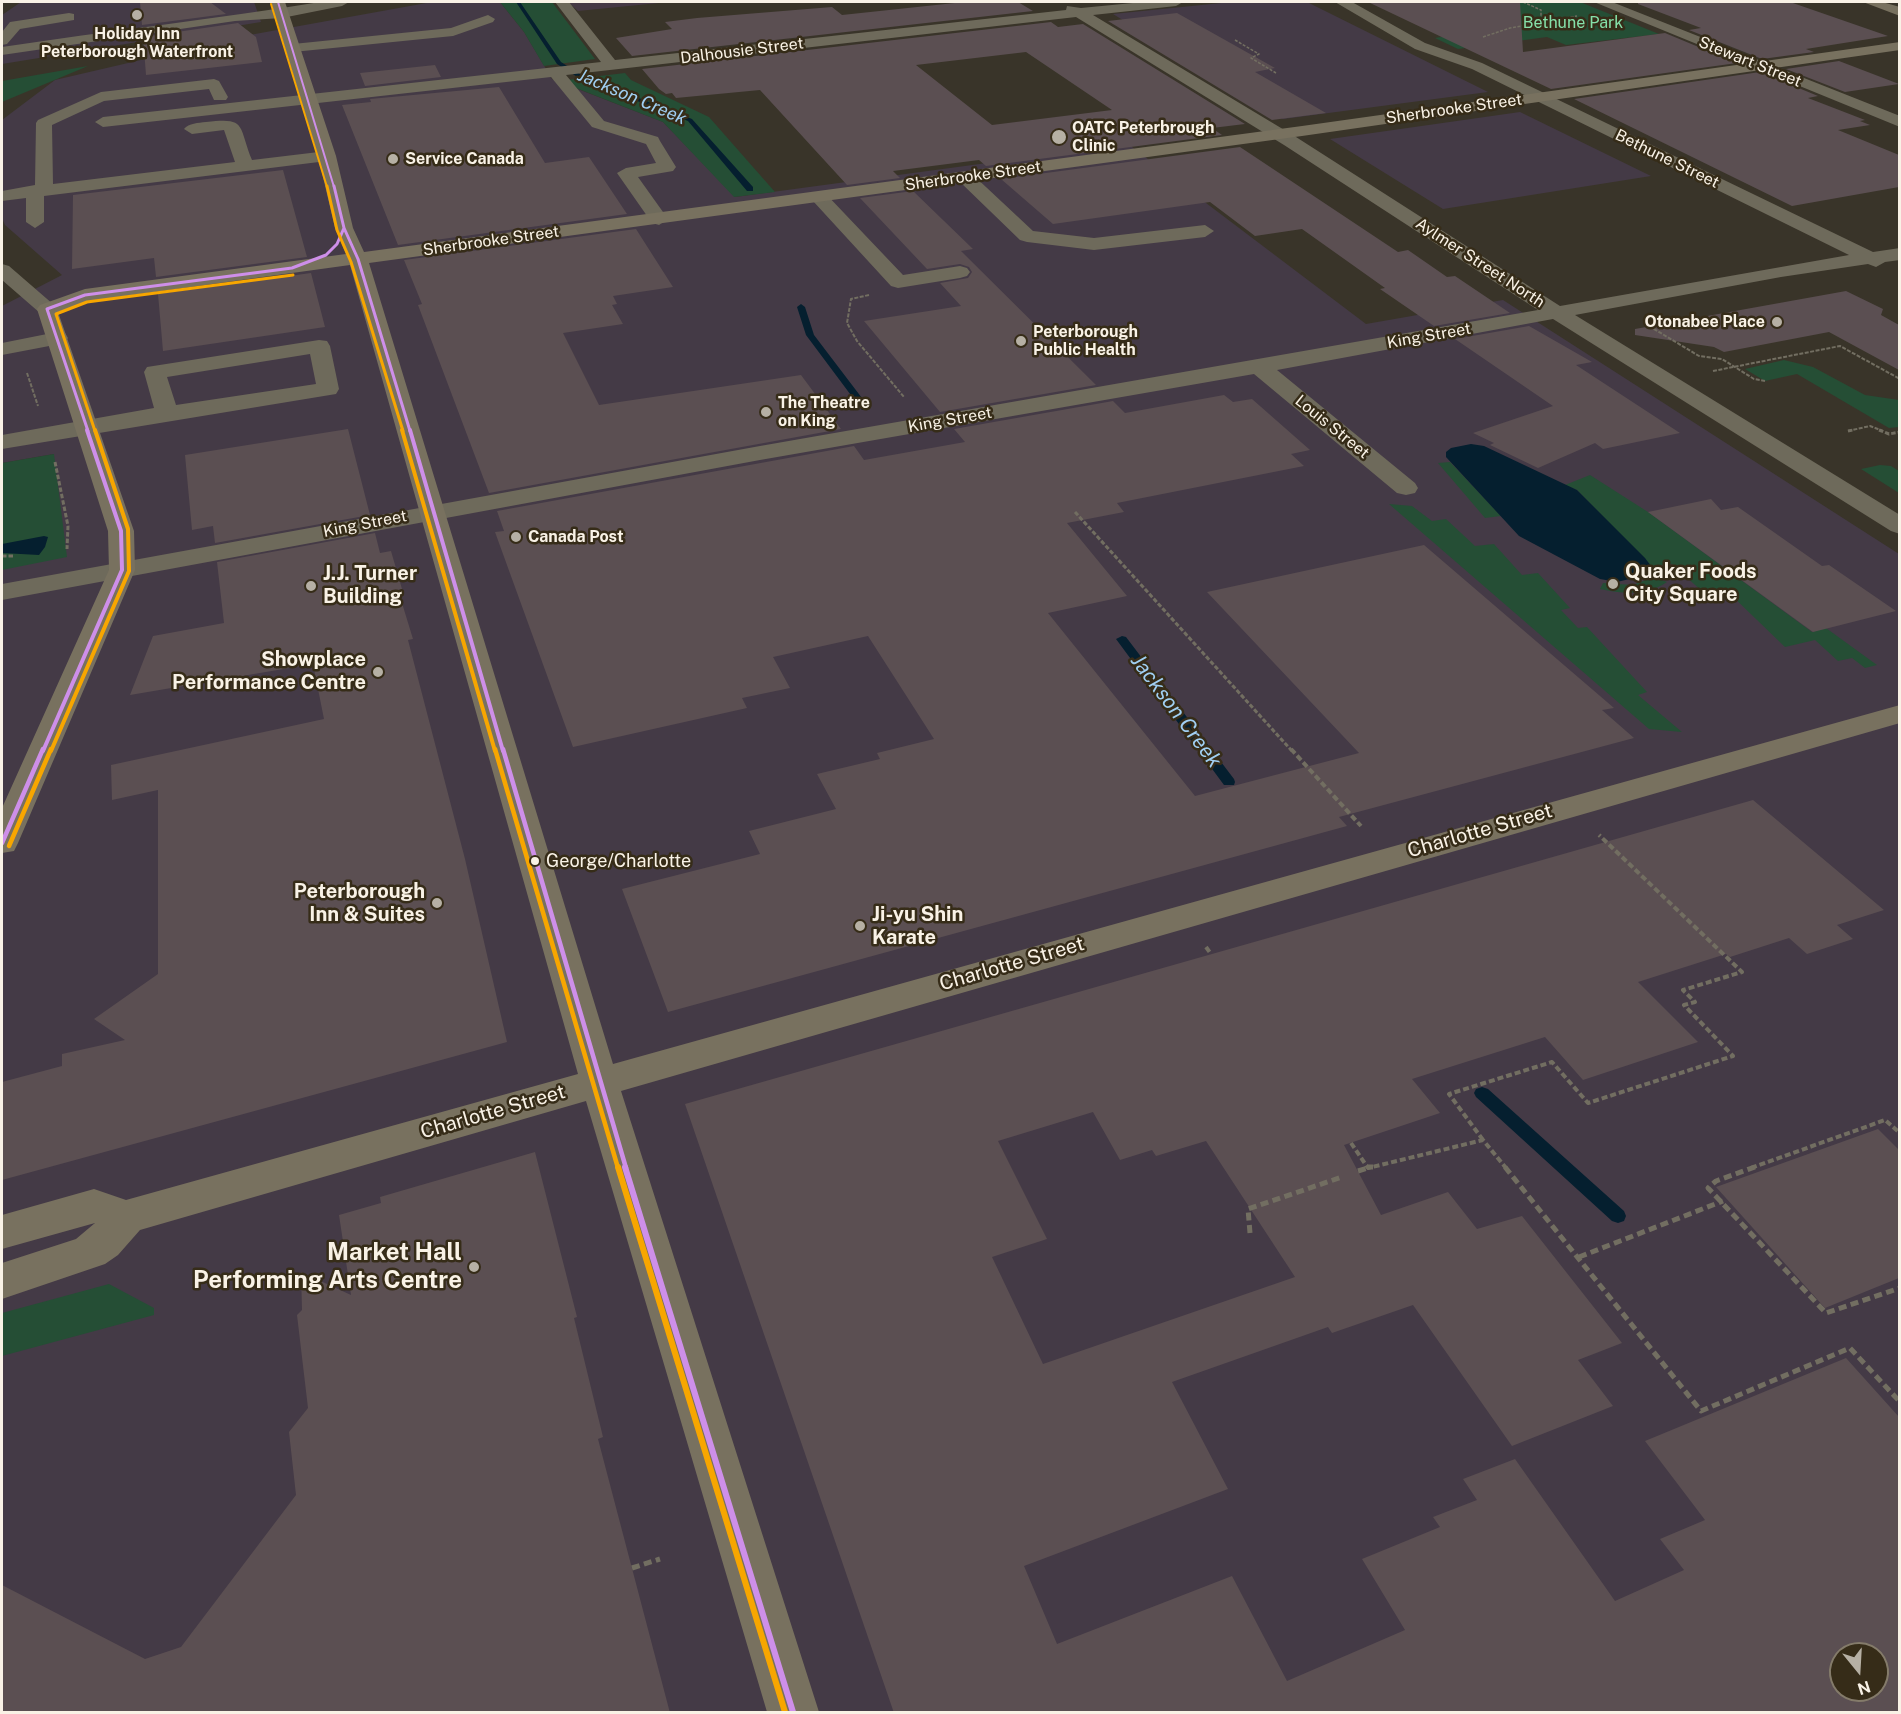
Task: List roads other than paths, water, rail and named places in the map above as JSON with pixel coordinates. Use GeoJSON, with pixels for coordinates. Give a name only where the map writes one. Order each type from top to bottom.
{"type":"FeatureCollection","features":[{"type":"Feature","properties":{"kind":"main road"},"geometry":{"type":"LineString","coordinates":[[1870,2],[1899,12]]}},
{"type":"Feature","properties":{"kind":"main road"},"geometry":{"type":"LineString","coordinates":[[280,9],[327,156],[344,228],[358,259],[433,511],[599,1081],[793,1713]]}},
{"type":"Feature","properties":{"kind":"main road","name":"Sherbrooke Street"},"geometry":{"type":"LineString","coordinates":[[47,309],[85,296],[1278,134],[1899,46]]}},
{"type":"Feature","properties":{"kind":"main road"},"geometry":{"type":"LineString","coordinates":[[292,268],[327,255],[337,244],[344,228]]}},
{"type":"Feature","properties":{"kind":"main road"},"geometry":{"type":"LineString","coordinates":[[2,843],[122,570],[121,531],[47,309]]}},
{"type":"Feature","properties":{"kind":"main road","name":"Charlotte Street"},"geometry":{"type":"LineString","coordinates":[[2,1281],[90,1252],[126,1217],[1899,714]]}},
{"type":"Feature","properties":{"kind":"main road"},"geometry":{"type":"LineString","coordinates":[[2,1232],[94,1206],[126,1217]]}},
{"type":"Feature","properties":{"kind":"street"},"geometry":{"type":"LineString","coordinates":[[232,2],[235,17]]}},
{"type":"Feature","properties":{"kind":"street"},"geometry":{"type":"LineString","coordinates":[[2,51],[280,9],[342,2]]}},
{"type":"Feature","properties":{"kind":"street"},"geometry":{"type":"LineString","coordinates":[[562,2],[581,2]]}},
{"type":"Feature","properties":{"kind":"street"},"geometry":{"type":"LineString","coordinates":[[562,2],[612,66]]}},
{"type":"Feature","properties":{"kind":"street","name":"Aylmer Street North"},"geometry":{"type":"LineString","coordinates":[[1060,2],[1278,134],[1557,313],[1899,526]]}},
{"type":"Feature","properties":{"kind":"street","name":"Dalhousie Street"},"geometry":{"type":"LineString","coordinates":[[103,122],[1176,2]]}},
{"type":"Feature","properties":{"kind":"street","name":"Bethune Street"},"geometry":{"type":"LineString","coordinates":[[1342,2],[1374,17],[1387,30],[1433,52],[1470,63],[1899,272]]}},
{"type":"Feature","properties":{"kind":"street","name":"Stewart Street"},"geometry":{"type":"LineString","coordinates":[[1601,2],[1899,122]]}},
{"type":"Feature","properties":{"kind":"street"},"geometry":{"type":"LineString","coordinates":[[2,41],[15,25],[69,17]]}},
{"type":"Feature","properties":{"kind":"street"},"geometry":{"type":"LineString","coordinates":[[293,48],[453,32],[488,19]]}},
{"type":"Feature","properties":{"kind":"street"},"geometry":{"type":"LineString","coordinates":[[552,72],[598,124],[652,141],[667,167],[626,173],[659,219]]}},
{"type":"Feature","properties":{"kind":"street"},"geometry":{"type":"LineString","coordinates":[[35,222],[44,123],[101,97],[214,84],[220,97]]}},
{"type":"Feature","properties":{"kind":"street"},"geometry":{"type":"LineString","coordinates":[[175,131],[230,124],[245,166]]}},
{"type":"Feature","properties":{"kind":"street"},"geometry":{"type":"LineString","coordinates":[[2,196],[327,156]]}},
{"type":"Feature","properties":{"kind":"street"},"geometry":{"type":"LineString","coordinates":[[965,177],[1027,236],[1094,244],[1205,231]]}},
{"type":"Feature","properties":{"kind":"street"},"geometry":{"type":"LineString","coordinates":[[819,197],[898,282],[960,272]]}},
{"type":"Feature","properties":{"kind":"street","name":"King Street"},"geometry":{"type":"LineString","coordinates":[[2,592],[433,511],[1258,367],[1781,271],[1899,254]]}},
{"type":"Feature","properties":{"kind":"street"},"geometry":{"type":"LineString","coordinates":[[2,270],[47,309]]}},
{"type":"Feature","properties":{"kind":"street"},"geometry":{"type":"LineString","coordinates":[[9,348],[57,338]]}},
{"type":"Feature","properties":{"kind":"street"},"geometry":{"type":"LineString","coordinates":[[2,442],[167,413],[328,389],[319,346],[155,372],[167,413]]}},
{"type":"Feature","properties":{"kind":"street","name":"Louis Street"},"geometry":{"type":"LineString","coordinates":[[1258,367],[1406,488]]}},
{"type":"Feature","properties":{"kind":"water"},"geometry":{"type":"Polygon","coordinates":[[[1471,444],[1484,446],[1577,490],[1645,558],[1651,566],[1646,575],[1617,582],[1600,579],[1519,536],[1446,457],[1446,452],[1451,448],[1471,444]]]}},
{"type":"Feature","properties":{"kind":"water"},"geometry":{"type":"Polygon","coordinates":[[[48,537],[39,555],[2,553],[2,544],[48,537]]]}},
{"type":"Feature","properties":{"kind":"waterway","name":"Jackson Creek"},"geometry":{"type":"LineString","coordinates":[[518,2],[559,63],[581,77],[690,120],[750,189]]}},
{"type":"Feature","properties":{"kind":"waterway","name":"Jackson Creek"},"geometry":{"type":"LineString","coordinates":[[801,307],[810,335],[865,408]]}},
{"type":"Feature","properties":{"kind":"waterway","name":"Jackson Creek"},"geometry":{"type":"LineString","coordinates":[[1122,639],[1229,782]]}},
{"type":"Feature","properties":{"kind":"waterway","name":"Jackson Creek"},"geometry":{"type":"LineString","coordinates":[[1482,1093],[1618,1216]]}},
{"type":"Feature","properties":{"kind":"place","name":"Holiday Inn Peterborough Waterfront"},"geometry":{"type":"Point","coordinates":[137,15]}},
{"type":"Feature","properties":{"kind":"place","name":"OATC Peterbrough Clinic"},"geometry":{"type":"Point","coordinates":[1059,137]}},
{"type":"Feature","properties":{"kind":"place","name":"Service Canada"},"geometry":{"type":"Point","coordinates":[393,159]}},
{"type":"Feature","properties":{"kind":"place","name":"Otonabee Place"},"geometry":{"type":"Point","coordinates":[1777,322]}},
{"type":"Feature","properties":{"kind":"place","name":"Peterborough Public Health"},"geometry":{"type":"Point","coordinates":[1021,341]}},
{"type":"Feature","properties":{"kind":"place","name":"The Theatre on King"},"geometry":{"type":"Point","coordinates":[766,412]}},
{"type":"Feature","properties":{"kind":"place","name":"Canada Post"},"geometry":{"type":"Point","coordinates":[516,537]}},
{"type":"Feature","properties":{"kind":"place","name":"Quaker Foods City Square"},"geometry":{"type":"Point","coordinates":[1613,584]}},
{"type":"Feature","properties":{"kind":"place","name":"J.J. Turner Building"},"geometry":{"type":"Point","coordinates":[311,586]}},
{"type":"Feature","properties":{"kind":"place","name":"Showplace Performance Centre"},"geometry":{"type":"Point","coordinates":[378,672]}},
{"type":"Feature","properties":{"kind":"place","name":"George/Charlotte"},"geometry":{"type":"Point","coordinates":[535,861]}},
{"type":"Feature","properties":{"kind":"place","name":"Peterborough Inn & Suites"},"geometry":{"type":"Point","coordinates":[437,903]}},
{"type":"Feature","properties":{"kind":"place","name":"Ji-yu Shin Karate"},"geometry":{"type":"Point","coordinates":[860,926]}},
{"type":"Feature","properties":{"kind":"place","name":"Market Hall Performing Arts Centre"},"geometry":{"type":"Point","coordinates":[474,1267]}},
{"type":"Feature","properties":{"kind":"park label","name":"Bethune Park"},"geometry":{"type":"Point","coordinates":[1573,23]}}]}
